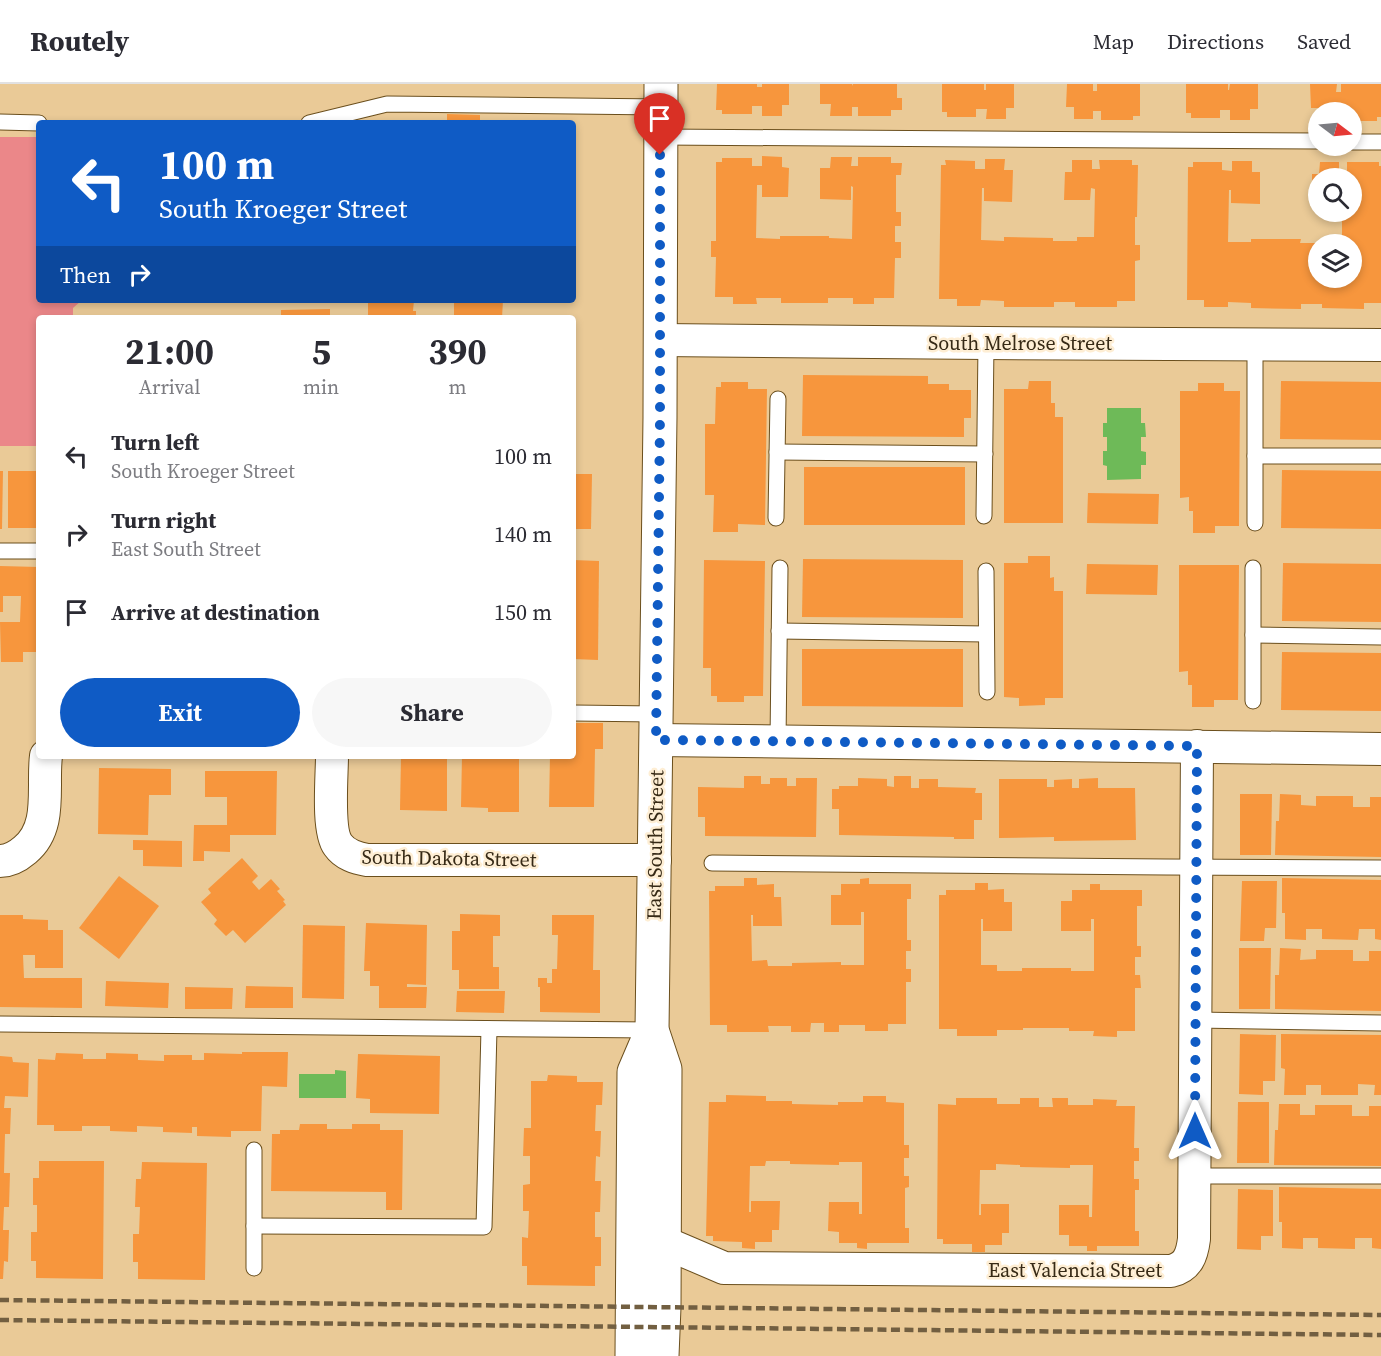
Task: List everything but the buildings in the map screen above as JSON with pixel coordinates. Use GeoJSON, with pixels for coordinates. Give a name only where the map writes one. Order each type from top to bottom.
{"type":"FeatureCollection","features":[{"type":"Feature","properties":{"kind":"street","name":"East South Street"},"geometry":{"type":"LineString","coordinates":[[661,109],[652,1030],[665,1069],[662,1356]]}},
{"type":"Feature","properties":{"kind":"street","name":"South Melrose Street"},"geometry":{"type":"LineString","coordinates":[[660,340],[1381,345]]}},
{"type":"Feature","properties":{"kind":"street"},"geometry":{"type":"LineString","coordinates":[[656,727],[778,742],[1381,749]]}},
{"type":"Feature","properties":{"kind":"street","name":"East Valencia Street"},"geometry":{"type":"LineString","coordinates":[[663,1242],[724,1268],[1171,1271],[1185,1265],[1193,1249],[1197,746]]}},
{"type":"Feature","properties":{"kind":"street"},"geometry":{"type":"LineString","coordinates":[[0,861],[6,861],[19,855],[38,835],[44,809],[46,759]]}},
{"type":"Feature","properties":{"kind":"street","name":"South Dakota Street"},"geometry":{"type":"LineString","coordinates":[[332,759],[334,838],[339,846],[351,856],[367,860],[655,860]]}},
{"type":"Feature","properties":{"kind":"street","name":"East South Street"},"geometry":{"type":"LineString","coordinates":[[632,1356],[634,1072],[652,1030]]}},
{"type":"Feature","properties":{"kind":"lane"},"geometry":{"type":"LineString","coordinates":[[321,120],[387,104],[661,109],[1308,141]]}},
{"type":"Feature","properties":{"kind":"lane"},"geometry":{"type":"LineString","coordinates":[[0,122],[36,123]]}},
{"type":"Feature","properties":{"kind":"lane"},"geometry":{"type":"LineString","coordinates":[[1362,142],[1381,142]]}},
{"type":"Feature","properties":{"kind":"lane"},"geometry":{"type":"LineString","coordinates":[[984,516],[986,343]]}},
{"type":"Feature","properties":{"kind":"lane"},"geometry":{"type":"LineString","coordinates":[[1255,344],[1255,523]]}},
{"type":"Feature","properties":{"kind":"lane"},"geometry":{"type":"LineString","coordinates":[[776,518],[778,399]]}},
{"type":"Feature","properties":{"kind":"lane"},"geometry":{"type":"LineString","coordinates":[[777,452],[985,454]]}},
{"type":"Feature","properties":{"kind":"lane"},"geometry":{"type":"LineString","coordinates":[[1255,456],[1381,456]]}},
{"type":"Feature","properties":{"kind":"lane"},"geometry":{"type":"LineString","coordinates":[[0,550],[36,550]]}},
{"type":"Feature","properties":{"kind":"lane"},"geometry":{"type":"LineString","coordinates":[[778,742],[780,568]]}},
{"type":"Feature","properties":{"kind":"lane"},"geometry":{"type":"LineString","coordinates":[[1252,701],[1253,568]]}},
{"type":"Feature","properties":{"kind":"lane"},"geometry":{"type":"LineString","coordinates":[[986,571],[987,692]]}},
{"type":"Feature","properties":{"kind":"lane"},"geometry":{"type":"LineString","coordinates":[[779,631],[986,634]]}},
{"type":"Feature","properties":{"kind":"lane"},"geometry":{"type":"LineString","coordinates":[[1253,635],[1381,637]]}},
{"type":"Feature","properties":{"kind":"lane"},"geometry":{"type":"LineString","coordinates":[[576,714],[656,727]]}},
{"type":"Feature","properties":{"kind":"lane"},"geometry":{"type":"LineString","coordinates":[[712,863],[1381,868]]}},
{"type":"Feature","properties":{"kind":"lane"},"geometry":{"type":"LineString","coordinates":[[1196,1020],[1381,1023]]}},
{"type":"Feature","properties":{"kind":"lane"},"geometry":{"type":"LineString","coordinates":[[0,1024],[652,1030]]}},
{"type":"Feature","properties":{"kind":"lane"},"geometry":{"type":"LineString","coordinates":[[254,1226],[484,1227],[489,1029]]}},
{"type":"Feature","properties":{"kind":"lane"},"geometry":{"type":"LineString","coordinates":[[254,1150],[254,1268]]}},
{"type":"Feature","properties":{"kind":"lane"},"geometry":{"type":"LineString","coordinates":[[1194,1176],[1381,1176]]}},
{"type":"Feature","properties":{"kind":"shaded area"},"geometry":{"type":"Polygon","coordinates":[[[0,137],[36,137],[36,303],[79,303],[73,308],[73,315],[36,315],[36,446],[0,446],[0,137]]]}},
{"type":"Feature","properties":{"kind":"shaded area"},"geometry":{"type":"Polygon","coordinates":[[[1107,408],[1141,408],[1141,423],[1145,423],[1146,437],[1141,437],[1141,451],[1146,452],[1146,465],[1141,465],[1141,479],[1107,480],[1107,466],[1103,465],[1103,451],[1107,451],[1107,437],[1103,437],[1103,423],[1107,423],[1107,408]]]}},
{"type":"Feature","properties":{"kind":"shaded area"},"geometry":{"type":"Polygon","coordinates":[[[335,1070],[346,1071],[346,1098],[299,1098],[299,1074],[335,1074],[335,1070]]]}},
{"type":"Feature","properties":{"kind":"railway"},"geometry":{"type":"LineString","coordinates":[[0,1300],[1381,1315]]}},
{"type":"Feature","properties":{"kind":"railway"},"geometry":{"type":"LineString","coordinates":[[0,1320],[1381,1335]]}},
{"type":"Feature","properties":{"kind":"route"},"geometry":{"type":"LineString","coordinates":[[660,155],[656,740],[1197,746],[1195,1131]]}}]}
